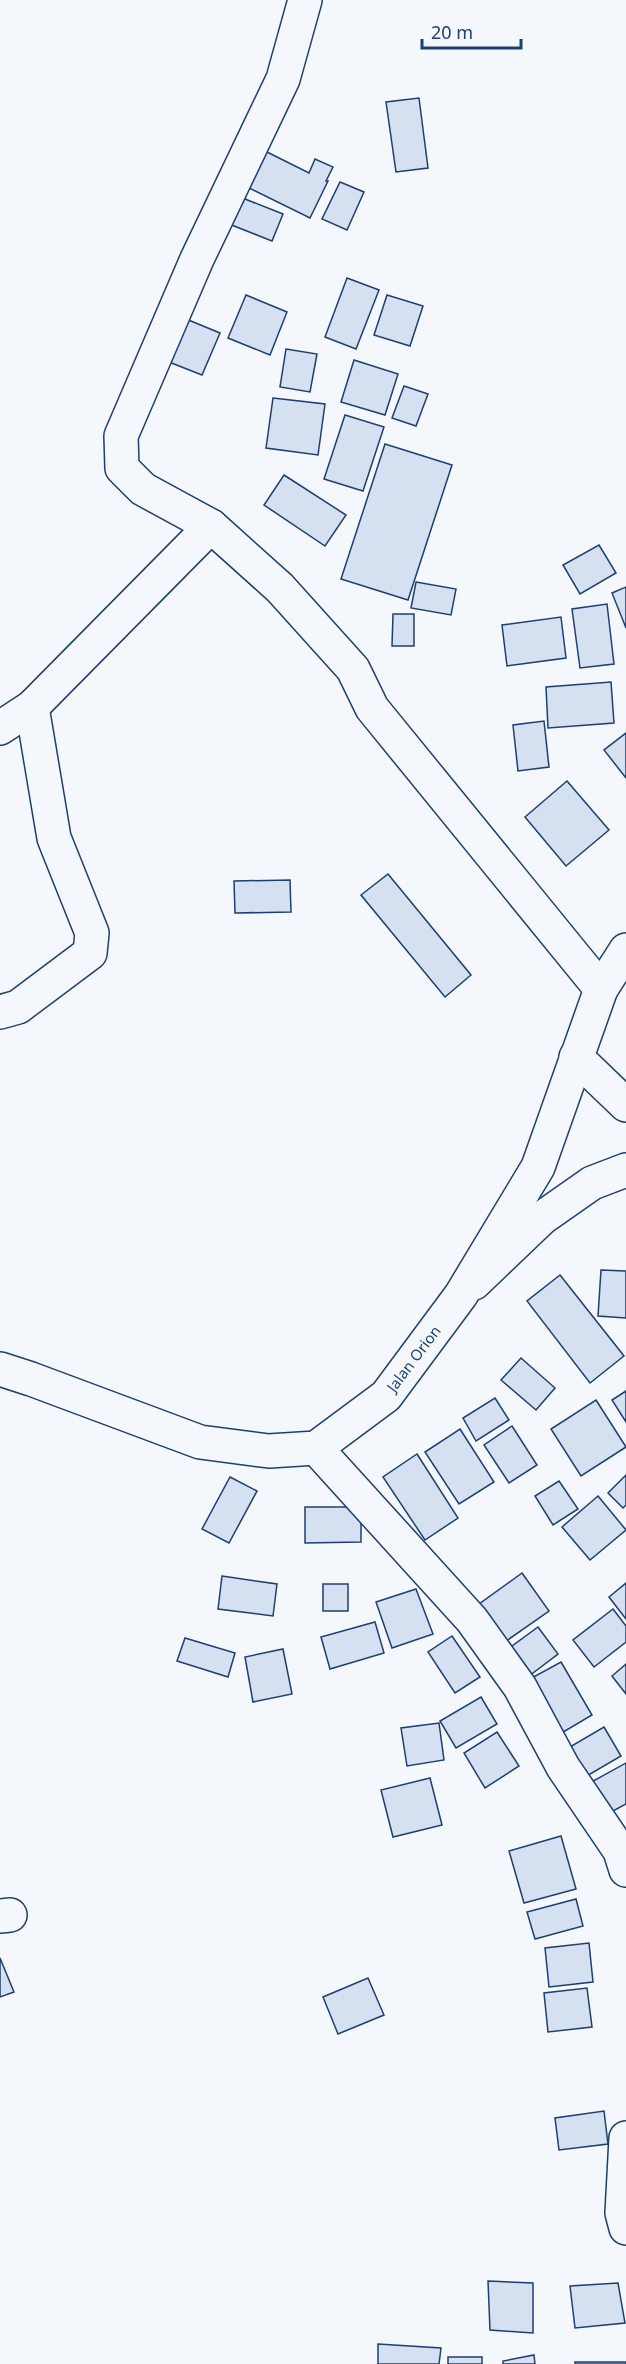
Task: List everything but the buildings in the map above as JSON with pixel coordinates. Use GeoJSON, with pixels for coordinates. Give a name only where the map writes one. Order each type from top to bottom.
{"type":"FeatureCollection","features":[{"type":"Feature","properties":{"kind":"main road"},"geometry":{"type":"LineString","coordinates":[[305,0],[283,79],[197,259],[121,436],[122,468],[143,489],[211,526],[280,588],[325,636],[353,669],[372,708],[601,989]]}},
{"type":"Feature","properties":{"kind":"main road"},"geometry":{"type":"LineString","coordinates":[[0,728],[32,707],[211,526]]}},
{"type":"Feature","properties":{"kind":"main road"},"geometry":{"type":"LineString","coordinates":[[0,1012],[18,1007],[90,953],[92,933],[54,838],[32,707]]}},
{"type":"Feature","properties":{"kind":"main road","name":"Jalan Orion"},"geometry":{"type":"LineString","coordinates":[[316,1448],[386,1396],[461,1294],[538,1167],[601,989],[626,950]]}},
{"type":"Feature","properties":{"kind":"main road"},"geometry":{"type":"LineString","coordinates":[[576,1056],[626,1105]]}},
{"type":"Feature","properties":{"kind":"main road"},"geometry":{"type":"LineString","coordinates":[[461,1294],[542,1218],[592,1184],[626,1170]]}},
{"type":"Feature","properties":{"kind":"main road"},"geometry":{"type":"LineString","coordinates":[[0,1369],[200,1442],[269,1451],[316,1448],[472,1620],[520,1687],[563,1767],[620,1851],[626,1870]]}},
{"type":"Feature","properties":{"kind":"main road"},"geometry":{"type":"LineString","coordinates":[[626,2138],[622,2213],[626,2228]]}}]}
